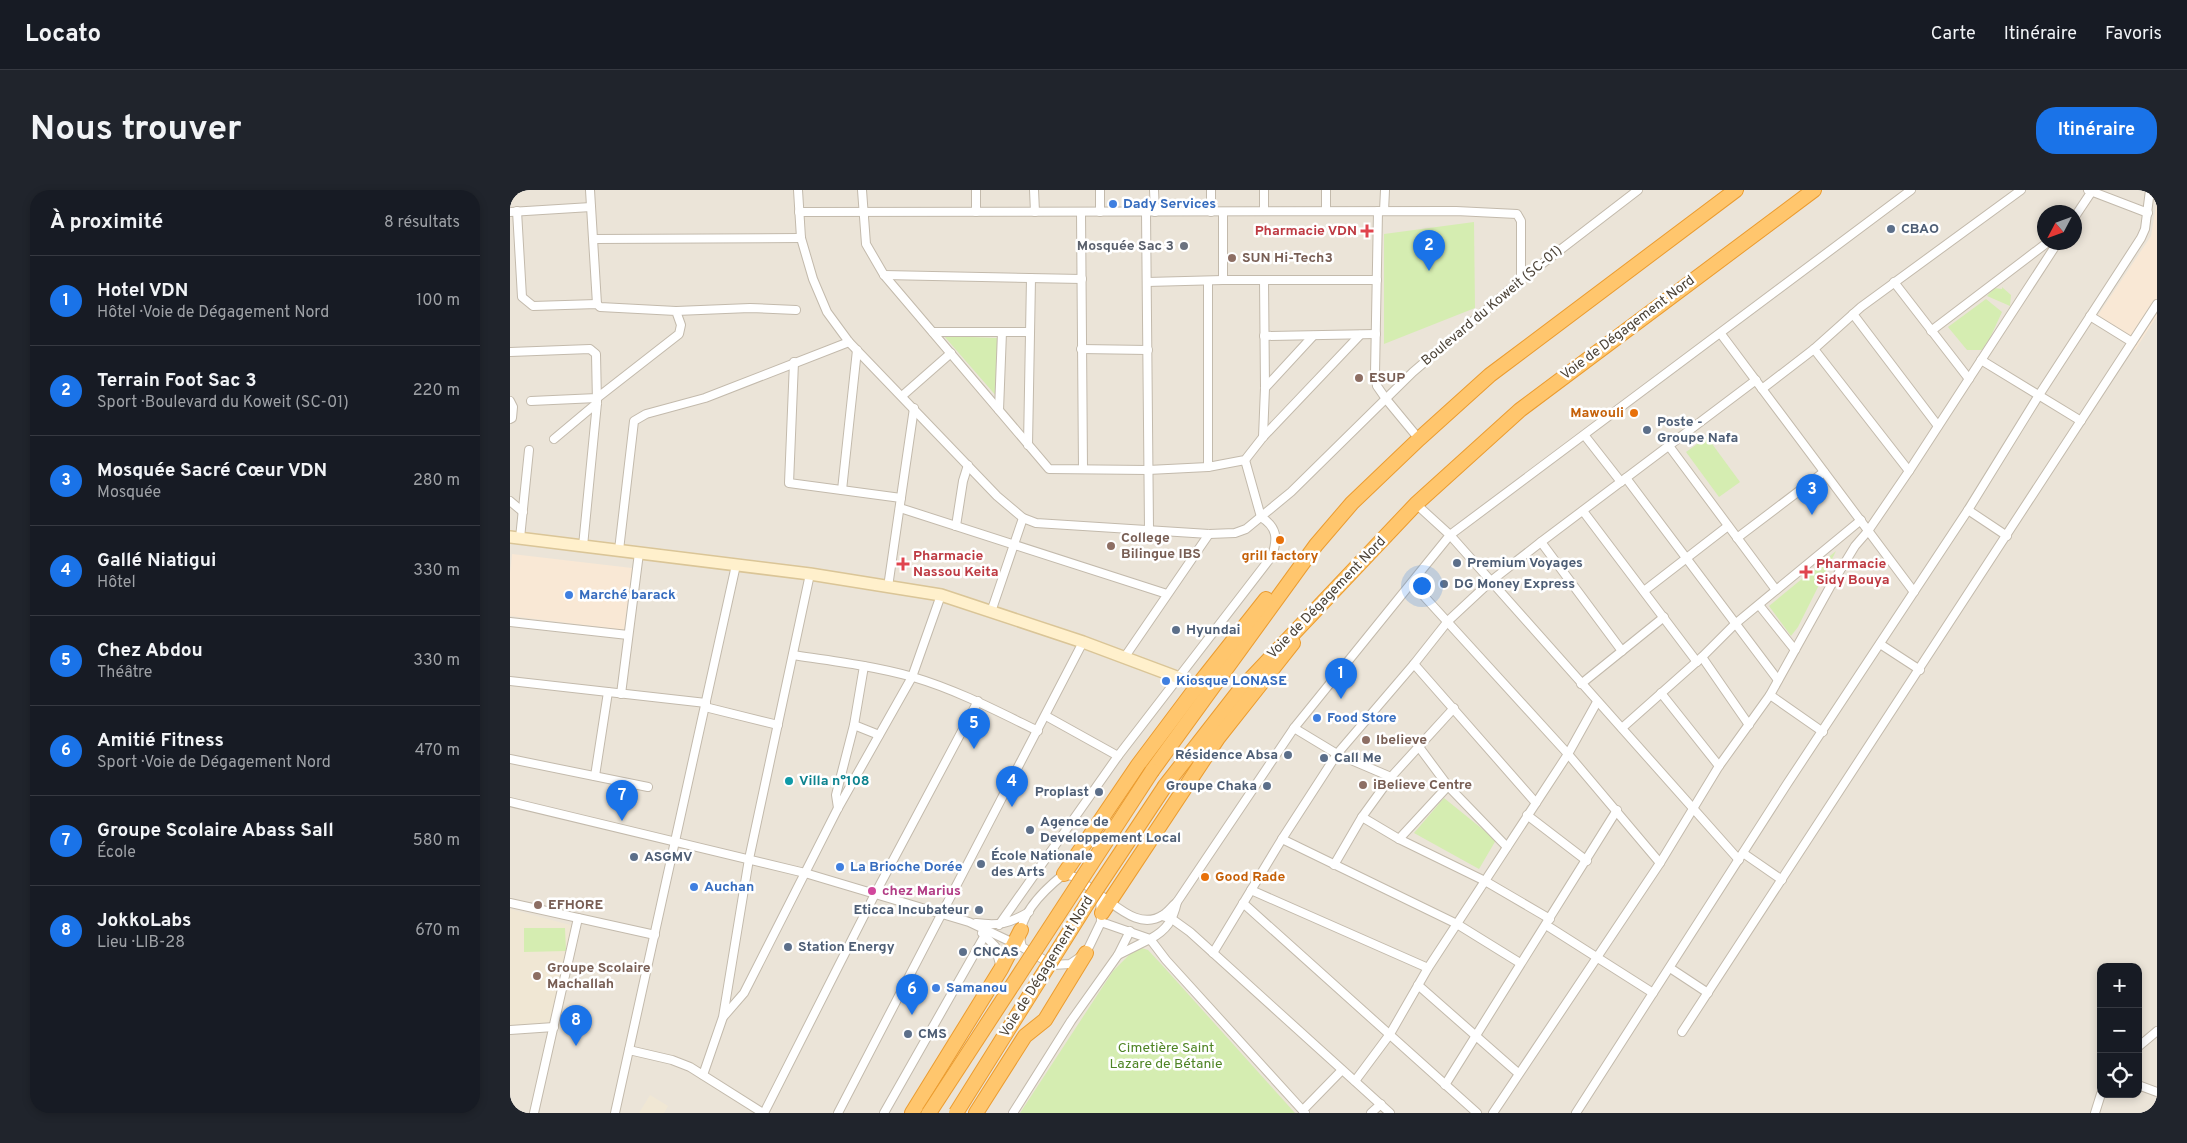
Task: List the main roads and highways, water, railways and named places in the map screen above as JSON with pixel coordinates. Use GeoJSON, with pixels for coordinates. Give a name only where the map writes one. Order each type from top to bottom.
{"type":"FeatureCollection","features":[{"type":"Feature","properties":{"kind":"highway","name":"Voie de Dégagement Nord"},"geometry":{"type":"LineString","coordinates":[[928,1113],[1152,771],[1316,546],[1352,503],[1490,375],[1736,190]]}},
{"type":"Feature","properties":{"kind":"highway","name":"Voie de Dégagement Nord"},"geometry":{"type":"LineString","coordinates":[[956,1113],[1090,899],[1165,786],[1239,691],[1416,504],[1520,410],[1814,190]]}},
{"type":"Feature","properties":{"kind":"highway"},"geometry":{"type":"LineString","coordinates":[[1064,874],[1138,765],[1198,685],[1286,575],[1316,546]]}},
{"type":"Feature","properties":{"kind":"highway"},"geometry":{"type":"LineString","coordinates":[[1102,918],[1105,898],[1218,738],[1284,656],[1318,608]]}},
{"type":"Feature","properties":{"kind":"highway"},"geometry":{"type":"LineString","coordinates":[[912,1113],[1017,945],[1020,930]]}},
{"type":"Feature","properties":{"kind":"highway"},"geometry":{"type":"LineString","coordinates":[[976,1113],[1025,1036],[1045,1020],[1086,954]]}},
{"type":"Feature","properties":{"kind":"place","name":"Dady Services"},"geometry":{"type":"Point","coordinates":[1113,204]}},
{"type":"Feature","properties":{"kind":"place","name":"CBAO"},"geometry":{"type":"Point","coordinates":[1891,229]}},
{"type":"Feature","properties":{"kind":"place","name":"Pharmacie VDN"},"geometry":{"type":"Point","coordinates":[1367,231]}},
{"type":"Feature","properties":{"kind":"place","name":"Mosquée Sac 3"},"geometry":{"type":"Point","coordinates":[1184,246]}},
{"type":"Feature","properties":{"kind":"place","name":"SUN Hi-Tech3"},"geometry":{"type":"Point","coordinates":[1232,258]}},
{"type":"Feature","properties":{"kind":"place","name":"Terrain Foot Sac 3"},"geometry":{"type":"Point","coordinates":[1429,271]}},
{"type":"Feature","properties":{"kind":"place","name":"ESUP"},"geometry":{"type":"Point","coordinates":[1359,378]}},
{"type":"Feature","properties":{"kind":"place","name":"Mawouli"},"geometry":{"type":"Point","coordinates":[1634,413]}},
{"type":"Feature","properties":{"kind":"place","name":"Poste - Groupe Nafa"},"geometry":{"type":"Point","coordinates":[1647,430]}},
{"type":"Feature","properties":{"kind":"place","name":"Mosquée Sacré Cœur VDN"},"geometry":{"type":"Point","coordinates":[1812,515]}},
{"type":"Feature","properties":{"kind":"place","name":"grill factory"},"geometry":{"type":"Point","coordinates":[1280,540]}},
{"type":"Feature","properties":{"kind":"place","name":"College Bilingue IBS"},"geometry":{"type":"Point","coordinates":[1111,546]}},
{"type":"Feature","properties":{"kind":"place","name":"Premium Voyages"},"geometry":{"type":"Point","coordinates":[1457,563]}},
{"type":"Feature","properties":{"kind":"place","name":"Pharmacie Nassou Keita"},"geometry":{"type":"Point","coordinates":[903,564]}},
{"type":"Feature","properties":{"kind":"place","name":"Pharmacie Sidy Bouya"},"geometry":{"type":"Point","coordinates":[1806,572]}},
{"type":"Feature","properties":{"kind":"place","name":"DG Money Express"},"geometry":{"type":"Point","coordinates":[1444,584]}},
{"type":"Feature","properties":{"kind":"place","name":"Marché barack"},"geometry":{"type":"Point","coordinates":[569,595]}},
{"type":"Feature","properties":{"kind":"place","name":"Hyundai"},"geometry":{"type":"Point","coordinates":[1176,630]}},
{"type":"Feature","properties":{"kind":"place","name":"Kiosque LONASE"},"geometry":{"type":"Point","coordinates":[1166,681]}},
{"type":"Feature","properties":{"kind":"place","name":"Hotel VDN"},"geometry":{"type":"Point","coordinates":[1341,699]}},
{"type":"Feature","properties":{"kind":"place","name":"Food Store"},"geometry":{"type":"Point","coordinates":[1317,718]}},
{"type":"Feature","properties":{"kind":"place","name":"Ibelieve"},"geometry":{"type":"Point","coordinates":[1366,740]}},
{"type":"Feature","properties":{"kind":"place","name":"Chez Abdou"},"geometry":{"type":"Point","coordinates":[974,749]}},
{"type":"Feature","properties":{"kind":"place","name":"Résidence Absa"},"geometry":{"type":"Point","coordinates":[1288,755]}},
{"type":"Feature","properties":{"kind":"place","name":"Call Me"},"geometry":{"type":"Point","coordinates":[1324,758]}},
{"type":"Feature","properties":{"kind":"place","name":"Villa n°108"},"geometry":{"type":"Point","coordinates":[789,781]}},
{"type":"Feature","properties":{"kind":"place","name":"iBelieve Centre"},"geometry":{"type":"Point","coordinates":[1363,785]}},
{"type":"Feature","properties":{"kind":"place","name":"Groupe Chaka"},"geometry":{"type":"Point","coordinates":[1267,786]}},
{"type":"Feature","properties":{"kind":"place","name":"Proplast"},"geometry":{"type":"Point","coordinates":[1099,792]}},
{"type":"Feature","properties":{"kind":"place","name":"Gallé Niatigui"},"geometry":{"type":"Point","coordinates":[1012,807]}},
{"type":"Feature","properties":{"kind":"place","name":"Groupe Scolaire Abass Sall"},"geometry":{"type":"Point","coordinates":[622,821]}},
{"type":"Feature","properties":{"kind":"place","name":"Agence de Developpement Local"},"geometry":{"type":"Point","coordinates":[1030,830]}},
{"type":"Feature","properties":{"kind":"place","name":"ASGMV"},"geometry":{"type":"Point","coordinates":[634,857]}},
{"type":"Feature","properties":{"kind":"place","name":"École Nationale des Arts"},"geometry":{"type":"Point","coordinates":[981,864]}},
{"type":"Feature","properties":{"kind":"place","name":"La Brioche Dorée"},"geometry":{"type":"Point","coordinates":[840,867]}},
{"type":"Feature","properties":{"kind":"place","name":"Good Rade"},"geometry":{"type":"Point","coordinates":[1205,877]}},
{"type":"Feature","properties":{"kind":"place","name":"Auchan"},"geometry":{"type":"Point","coordinates":[694,887]}},
{"type":"Feature","properties":{"kind":"place","name":"chez Marius"},"geometry":{"type":"Point","coordinates":[872,891]}},
{"type":"Feature","properties":{"kind":"place","name":"EFHORE"},"geometry":{"type":"Point","coordinates":[538,905]}},
{"type":"Feature","properties":{"kind":"place","name":"Eticca Incubateur"},"geometry":{"type":"Point","coordinates":[979,910]}},
{"type":"Feature","properties":{"kind":"place","name":"Station Energy"},"geometry":{"type":"Point","coordinates":[788,947]}},
{"type":"Feature","properties":{"kind":"place","name":"CNCAS"},"geometry":{"type":"Point","coordinates":[963,952]}},
{"type":"Feature","properties":{"kind":"place","name":"Groupe Scolaire Machallah"},"geometry":{"type":"Point","coordinates":[537,976]}},
{"type":"Feature","properties":{"kind":"place","name":"Samanou"},"geometry":{"type":"Point","coordinates":[936,988]}},
{"type":"Feature","properties":{"kind":"place","name":"Amitié Fitness"},"geometry":{"type":"Point","coordinates":[912,1015]}},
{"type":"Feature","properties":{"kind":"place","name":"CMS"},"geometry":{"type":"Point","coordinates":[908,1034]}},
{"type":"Feature","properties":{"kind":"place","name":"JokkoLabs"},"geometry":{"type":"Point","coordinates":[576,1046]}},
{"type":"Feature","properties":{"kind":"park label","name":"Cimetière Saint Lazare de Bétanie"},"geometry":{"type":"Point","coordinates":[1166,1056]}}]}
